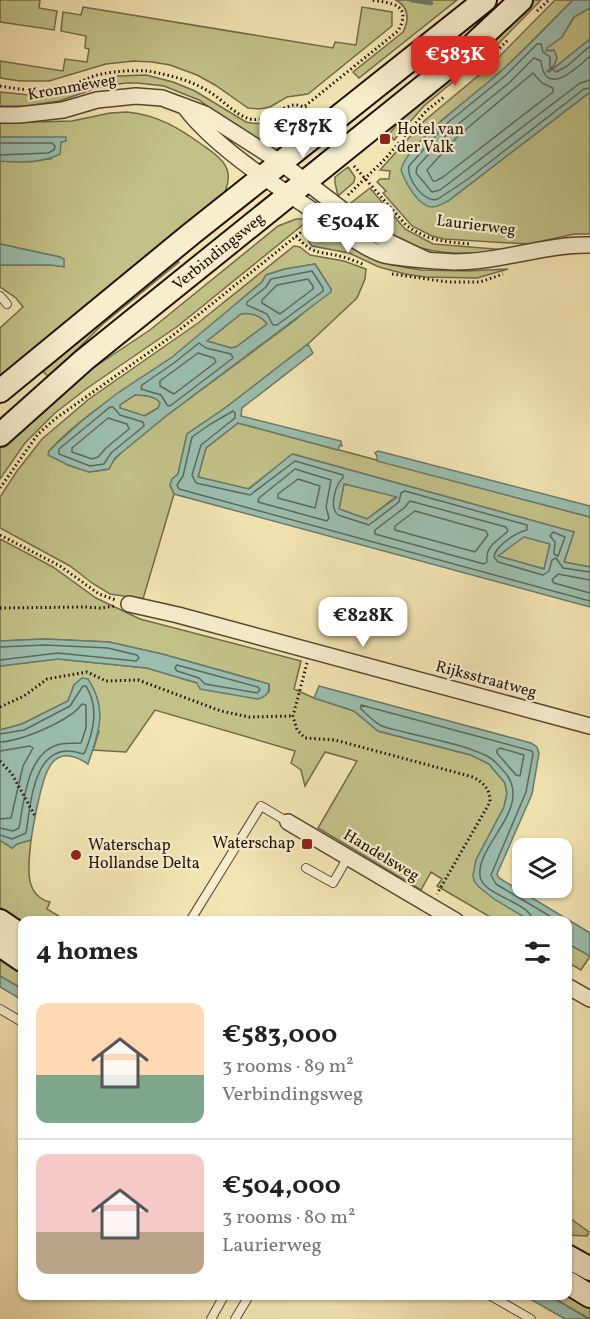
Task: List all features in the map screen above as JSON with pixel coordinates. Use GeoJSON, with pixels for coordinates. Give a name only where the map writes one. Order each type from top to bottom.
{"type":"FeatureCollection","features":[{"type":"Feature","properties":{"kind":"street","name":"Verbindingsweg"},"geometry":{"type":"LineString","coordinates":[[0,391],[272,169],[493,11],[527,7]]}},
{"type":"Feature","properties":{"kind":"street","name":"Verbindingsweg"},"geometry":{"type":"LineString","coordinates":[[0,435],[84,360],[460,57],[493,11]]}},
{"type":"Feature","properties":{"kind":"street","name":"Krommeweg"},"geometry":{"type":"LineString","coordinates":[[0,115],[63,110],[97,100],[136,96],[162,98],[205,114],[272,169]]}},
{"type":"Feature","properties":{"kind":"street"},"geometry":{"type":"LineString","coordinates":[[184,106],[196,123],[272,169],[298,189]]}},
{"type":"Feature","properties":{"kind":"street"},"geometry":{"type":"LineString","coordinates":[[272,169],[298,189]]}},
{"type":"Feature","properties":{"kind":"street","name":"Laurierweg"},"geometry":{"type":"LineString","coordinates":[[298,189],[360,242],[382,255],[454,262],[493,260],[572,244],[590,245]]}},
{"type":"Feature","properties":{"kind":"street","name":"Rijksstraatweg"},"geometry":{"type":"LineString","coordinates":[[129,604],[178,615],[590,726]]}},
{"type":"Feature","properties":{"kind":"street","name":"Handelsweg"},"geometry":{"type":"LineString","coordinates":[[288,822],[437,913]]}},
{"type":"Feature","properties":{"kind":"street"},"geometry":{"type":"LineString","coordinates":[[0,921],[18,933]]}},
{"type":"Feature","properties":{"kind":"street"},"geometry":{"type":"LineString","coordinates":[[0,945],[18,957]]}},
{"type":"Feature","properties":{"kind":"street"},"geometry":{"type":"LineString","coordinates":[[572,989],[590,999]]}},
{"type":"Feature","properties":{"kind":"street"},"geometry":{"type":"LineString","coordinates":[[572,1258],[589,1267],[590,1295]]}},
{"type":"Feature","properties":{"kind":"street"},"geometry":{"type":"LineString","coordinates":[[572,1285],[590,1295]]}},
{"type":"Feature","properties":{"kind":"lane"},"geometry":{"type":"LineString","coordinates":[[0,296],[7,304]]}},
{"type":"Feature","properties":{"kind":"lane"},"geometry":{"type":"LineString","coordinates":[[193,916],[261,806],[288,822]]}},
{"type":"Feature","properties":{"kind":"lane"},"geometry":{"type":"LineString","coordinates":[[306,868],[333,883],[348,857]]}},
{"type":"Feature","properties":{"kind":"lane"},"geometry":{"type":"LineString","coordinates":[[0,1009],[18,1020]]}},
{"type":"Feature","properties":{"kind":"lane"},"geometry":{"type":"LineString","coordinates":[[211,1319],[222,1300]]}},
{"type":"Feature","properties":{"kind":"lane"},"geometry":{"type":"LineString","coordinates":[[235,1319],[247,1300]]}},
{"type":"Feature","properties":{"kind":"lane"},"geometry":{"type":"LineString","coordinates":[[498,1300],[531,1319]]}},
{"type":"Feature","properties":{"kind":"path"},"geometry":{"type":"LineString","coordinates":[[305,106],[398,31],[402,23],[402,13],[399,7],[371,0]]}},
{"type":"Feature","properties":{"kind":"path"},"geometry":{"type":"LineString","coordinates":[[527,7],[549,0]]}},
{"type":"Feature","properties":{"kind":"path"},"geometry":{"type":"LineString","coordinates":[[471,74],[493,11]]}},
{"type":"Feature","properties":{"kind":"path","name":"Laurierweg"},"geometry":{"type":"LineString","coordinates":[[445,96],[427,111],[365,180],[406,225],[416,232],[441,242],[473,244]]}},
{"type":"Feature","properties":{"kind":"path"},"geometry":{"type":"LineString","coordinates":[[0,488],[38,434],[55,419],[172,336],[296,236]]}},
{"type":"Feature","properties":{"kind":"path"},"geometry":{"type":"LineString","coordinates":[[0,535],[60,566],[99,594],[129,604]]}},
{"type":"Feature","properties":{"kind":"path"},"geometry":{"type":"LineString","coordinates":[[0,608],[84,607],[100,609],[129,604]]}},
{"type":"Feature","properties":{"kind":"path"},"geometry":{"type":"LineString","coordinates":[[310,651],[293,716],[297,730],[304,738],[325,739],[347,744],[473,777],[486,787],[490,795],[489,802],[437,913]]}},
{"type":"Feature","properties":{"kind":"path"},"geometry":{"type":"LineString","coordinates":[[0,707],[24,696],[46,678],[87,672],[106,681],[138,680],[221,711],[249,717],[293,716]]}},
{"type":"Feature","properties":{"kind":"path"},"geometry":{"type":"LineString","coordinates":[[0,761],[12,774],[35,816]]}},
{"type":"Feature","properties":{"kind":"green space"},"geometry":{"type":"Polygon","coordinates":[[[0,0],[40,0],[39,8],[57,11],[54,30],[0,22],[0,0]]]}},
{"type":"Feature","properties":{"kind":"green space"},"geometry":{"type":"Polygon","coordinates":[[[396,0],[457,0],[359,78],[353,72],[403,32],[407,22],[407,13],[396,0]]]}},
{"type":"Feature","properties":{"kind":"green space"},"geometry":{"type":"Polygon","coordinates":[[[531,0],[541,0],[497,45],[424,106],[394,140],[389,134],[409,110],[531,0]]]}},
{"type":"Feature","properties":{"kind":"green space"},"geometry":{"type":"Polygon","coordinates":[[[555,0],[573,0],[501,72],[442,120],[403,164],[448,201],[590,92],[590,234],[574,234],[529,244],[444,239],[412,226],[383,193],[386,191],[377,182],[380,179],[389,179],[390,171],[380,170],[424,121],[491,65],[555,0]]]}},
{"type":"Feature","properties":{"kind":"green space"},"geometry":{"type":"Polygon","coordinates":[[[83,7],[333,48],[335,42],[356,45],[362,7],[392,12],[392,26],[308,94],[287,97],[270,107],[259,109],[248,108],[197,75],[170,65],[152,62],[106,64],[49,81],[0,78],[0,61],[63,71],[65,59],[87,62],[89,49],[85,48],[86,36],[61,31],[63,12],[81,15],[83,7]]]}},
{"type":"Feature","properties":{"kind":"green space"},"geometry":{"type":"Polygon","coordinates":[[[590,8],[590,39],[547,72],[557,58],[554,50],[546,51],[547,48],[562,37],[574,17],[590,8]]]}},
{"type":"Feature","properties":{"kind":"green space"},"geometry":{"type":"Polygon","coordinates":[[[146,75],[195,91],[246,122],[258,124],[271,122],[294,110],[309,119],[279,143],[266,143],[248,135],[199,100],[164,86],[138,83],[97,88],[59,101],[27,106],[0,106],[0,92],[39,96],[118,76],[146,75]]]}},
{"type":"Feature","properties":{"kind":"green space"},"geometry":{"type":"Polygon","coordinates":[[[127,112],[149,116],[168,123],[221,159],[228,173],[223,196],[0,376],[0,328],[23,307],[16,298],[0,287],[0,265],[64,266],[60,257],[0,244],[0,161],[51,159],[61,142],[66,141],[0,137],[0,123],[72,121],[127,112]]]}},
{"type":"Feature","properties":{"kind":"green space"},"geometry":{"type":"Polygon","coordinates":[[[348,167],[355,177],[354,182],[338,196],[335,177],[348,167]]]}},
{"type":"Feature","properties":{"kind":"green space"},"geometry":{"type":"Polygon","coordinates":[[[370,188],[405,229],[433,244],[507,250],[477,253],[432,251],[403,243],[378,229],[347,206],[370,188]]]}},
{"type":"Feature","properties":{"kind":"green space"},"geometry":{"type":"Polygon","coordinates":[[[296,219],[310,219],[178,326],[55,413],[25,443],[0,479],[0,447],[75,380],[150,330],[278,226],[296,219]]]}},
{"type":"Feature","properties":{"kind":"green space"},"geometry":{"type":"Polygon","coordinates":[[[324,225],[386,262],[403,267],[421,270],[468,271],[508,269],[477,278],[425,277],[405,274],[379,267],[349,253],[312,246],[309,237],[324,225]]]}},
{"type":"Feature","properties":{"kind":"green space"},"geometry":{"type":"Polygon","coordinates":[[[294,246],[300,247],[310,255],[344,261],[366,269],[365,279],[357,298],[308,344],[225,408],[187,434],[178,474],[170,485],[174,494],[143,599],[110,594],[70,566],[0,528],[0,497],[42,439],[89,399],[198,323],[294,246]],[[315,264],[266,275],[262,282],[194,341],[92,413],[49,451],[68,465],[89,472],[109,469],[112,462],[123,451],[166,416],[294,321],[331,289],[315,264]]]}},
{"type":"Feature","properties":{"kind":"green space"},"geometry":{"type":"Polygon","coordinates":[[[176,258],[179,262],[103,324],[49,377],[40,369],[176,258]]]}},
{"type":"Feature","properties":{"kind":"green space"},"geometry":{"type":"Polygon","coordinates":[[[242,313],[256,315],[267,324],[236,347],[231,348],[207,341],[242,313]]]}},
{"type":"Feature","properties":{"kind":"green space"},"geometry":{"type":"Polygon","coordinates":[[[135,395],[156,399],[160,403],[158,408],[144,416],[120,408],[120,405],[135,395]]]}},
{"type":"Feature","properties":{"kind":"green space"},"geometry":{"type":"Polygon","coordinates":[[[238,423],[590,517],[590,567],[564,562],[574,532],[293,454],[248,489],[198,477],[206,448],[238,423]]]}},
{"type":"Feature","properties":{"kind":"green space"},"geometry":{"type":"Polygon","coordinates":[[[344,484],[397,496],[367,519],[339,509],[344,484]]]}},
{"type":"Feature","properties":{"kind":"green space"},"geometry":{"type":"Polygon","coordinates":[[[524,536],[550,544],[544,569],[498,556],[524,536]]]}},
{"type":"Feature","properties":{"kind":"green space"},"geometry":{"type":"Polygon","coordinates":[[[0,539],[53,567],[96,598],[140,619],[301,661],[294,689],[354,711],[378,731],[471,755],[489,764],[505,783],[507,793],[504,807],[476,860],[494,898],[523,916],[488,916],[437,886],[442,879],[431,872],[421,890],[318,828],[357,761],[325,752],[305,786],[301,770],[291,763],[295,751],[155,710],[126,752],[93,750],[99,731],[74,685],[68,701],[22,724],[0,730],[0,666],[58,659],[147,668],[197,683],[269,692],[269,684],[162,654],[109,642],[45,639],[0,641],[0,539]]]}},
{"type":"Feature","properties":{"kind":"green space"},"geometry":{"type":"Polygon","coordinates":[[[0,840],[12,848],[31,840],[29,877],[31,885],[41,898],[50,902],[47,909],[59,916],[18,916],[18,920],[0,907],[0,840]]]}},
{"type":"Feature","properties":{"kind":"green space"},"geometry":{"type":"Polygon","coordinates":[[[572,946],[590,956],[581,970],[572,965],[572,946]]]}},
{"type":"Feature","properties":{"kind":"green space"},"geometry":{"type":"Polygon","coordinates":[[[0,951],[18,963],[18,987],[0,976],[0,951]]]}},
{"type":"Feature","properties":{"kind":"green space"},"geometry":{"type":"Polygon","coordinates":[[[572,1220],[589,1232],[587,1236],[572,1235],[572,1220]]]}},
{"type":"Feature","properties":{"kind":"green space"},"geometry":{"type":"Polygon","coordinates":[[[572,1293],[590,1304],[590,1319],[557,1300],[572,1300],[572,1293]]]}},
{"type":"Feature","properties":{"kind":"water"},"geometry":{"type":"Polygon","coordinates":[[[573,0],[590,0],[590,8],[574,17],[562,37],[547,48],[546,51],[554,50],[557,58],[554,65],[547,71],[549,72],[590,39],[590,92],[448,201],[435,207],[423,203],[409,187],[401,170],[406,159],[429,132],[510,63],[573,0]]]}},
{"type":"Feature","properties":{"kind":"water"},"geometry":{"type":"Polygon","coordinates":[[[0,137],[66,137],[66,141],[61,142],[60,154],[53,157],[31,162],[7,162],[0,161],[0,137]]]}},
{"type":"Feature","properties":{"kind":"water"},"geometry":{"type":"Polygon","coordinates":[[[0,244],[60,257],[64,259],[64,267],[0,265],[0,244]]]}},
{"type":"Feature","properties":{"kind":"water"},"geometry":{"type":"Polygon","coordinates":[[[315,264],[331,292],[166,416],[115,458],[109,469],[89,472],[48,455],[53,447],[83,420],[119,392],[171,358],[262,282],[266,275],[315,264]],[[241,314],[207,341],[231,348],[236,347],[267,324],[255,315],[241,314]],[[135,395],[120,405],[120,408],[145,416],[158,408],[160,403],[156,399],[135,395]]]}},
{"type":"Feature","properties":{"kind":"water"},"geometry":{"type":"Polygon","coordinates":[[[308,344],[313,353],[242,408],[241,416],[341,441],[342,446],[340,445],[338,450],[238,423],[206,448],[198,477],[249,489],[292,454],[574,532],[564,562],[590,567],[590,607],[174,494],[170,485],[172,479],[178,474],[187,434],[225,408],[308,344]],[[345,484],[339,509],[367,519],[397,497],[345,484]],[[524,537],[498,556],[544,569],[550,544],[524,537]]]}},
{"type":"Feature","properties":{"kind":"water"},"geometry":{"type":"Polygon","coordinates":[[[378,451],[590,506],[590,517],[377,461],[375,453],[378,451]]]}},
{"type":"Feature","properties":{"kind":"water"},"geometry":{"type":"Polygon","coordinates":[[[45,639],[109,642],[162,654],[269,684],[269,690],[265,696],[258,699],[200,689],[197,683],[147,668],[58,659],[0,666],[0,641],[45,639]]]}},
{"type":"Feature","properties":{"kind":"water"},"geometry":{"type":"Polygon","coordinates":[[[82,678],[88,679],[94,690],[100,711],[98,731],[88,764],[67,756],[59,757],[53,762],[48,769],[42,788],[31,840],[12,848],[0,840],[0,730],[22,724],[68,701],[74,685],[82,678]]]}},
{"type":"Feature","properties":{"kind":"water"},"geometry":{"type":"Polygon","coordinates":[[[319,686],[531,743],[537,747],[539,753],[532,794],[497,874],[499,878],[512,886],[512,898],[532,898],[562,916],[523,916],[494,899],[474,881],[476,860],[504,807],[507,794],[505,783],[489,764],[471,755],[378,731],[354,711],[314,698],[319,686]]]}},
{"type":"Feature","properties":{"kind":"water"},"geometry":{"type":"Polygon","coordinates":[[[572,922],[590,933],[590,956],[572,946],[572,922]]]}},
{"type":"Feature","properties":{"kind":"water"},"geometry":{"type":"Polygon","coordinates":[[[0,976],[18,987],[18,998],[0,987],[0,976]]]}},
{"type":"Feature","properties":{"kind":"water"},"geometry":{"type":"Polygon","coordinates":[[[532,1300],[557,1300],[589,1319],[565,1319],[532,1300]]]}},
{"type":"Feature","properties":{"kind":"waterway"},"geometry":{"type":"LineString","coordinates":[[411,0],[431,3]]}},
{"type":"Feature","properties":{"kind":"place","name":"Hotel van der Valk"},"geometry":{"type":"Point","coordinates":[385,139]}},
{"type":"Feature","properties":{"kind":"place","name":"Waterschap"},"geometry":{"type":"Point","coordinates":[307,844]}},
{"type":"Feature","properties":{"kind":"place","name":"Waterschap Hollandse Delta"},"geometry":{"type":"Point","coordinates":[76,855]}}]}
